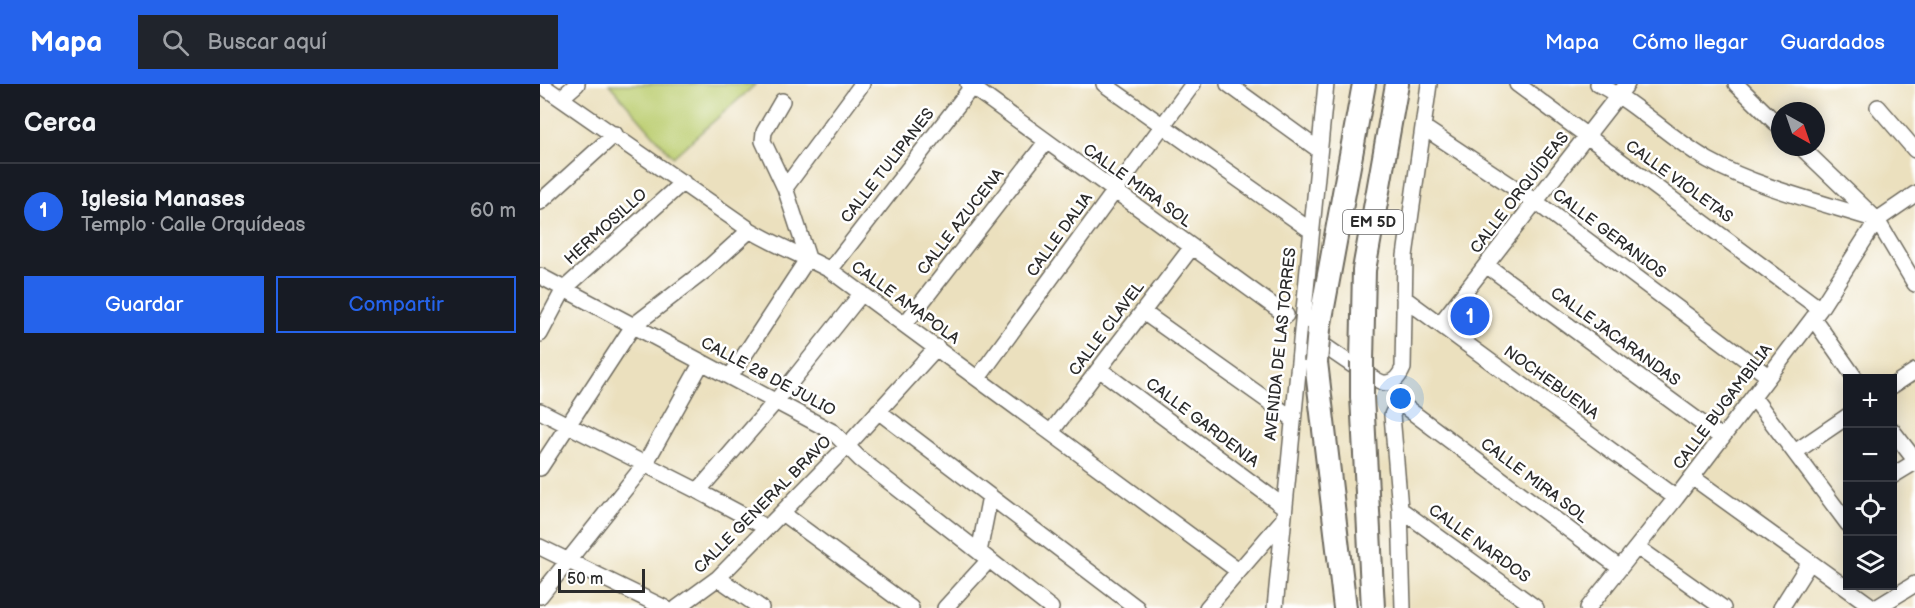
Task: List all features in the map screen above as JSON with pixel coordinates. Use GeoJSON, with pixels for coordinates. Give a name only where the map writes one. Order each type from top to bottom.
{"type":"FeatureCollection","features":[{"type":"Feature","properties":{"kind":"highway","name":"EM 5D"},"geometry":{"type":"LineString","coordinates":[[1345,608],[1316,362],[1310,329],[1364,84]]}},
{"type":"Feature","properties":{"kind":"highway","name":"EM 5D"},"geometry":{"type":"LineString","coordinates":[[1373,608],[1362,396],[1364,270],[1397,84]]}},
{"type":"Feature","properties":{"kind":"street"},"geometry":{"type":"LineString","coordinates":[[561,98],[577,84]]}},
{"type":"Feature","properties":{"kind":"street"},"geometry":{"type":"LineString","coordinates":[[785,188],[862,84]]}},
{"type":"Feature","properties":{"kind":"street"},"geometry":{"type":"LineString","coordinates":[[1104,84],[1310,230]]}},
{"type":"Feature","properties":{"kind":"street","name":"CALLE DALIA"},"geometry":{"type":"LineString","coordinates":[[978,378],[1193,84]]}},
{"type":"Feature","properties":{"kind":"street"},"geometry":{"type":"LineString","coordinates":[[1228,84],[1319,150]]}},
{"type":"Feature","properties":{"kind":"street","name":"AVENIDA DE LAS TORRES"},"geometry":{"type":"LineString","coordinates":[[1275,608],[1292,418],[1310,329],[1310,230],[1326,84]]}},
{"type":"Feature","properties":{"kind":"street"},"geometry":{"type":"LineString","coordinates":[[1310,329],[1380,382],[1393,381],[1403,368],[1405,256],[1429,84]]}},
{"type":"Feature","properties":{"kind":"street","name":"CALLE VIOLETAS"},"geometry":{"type":"LineString","coordinates":[[1517,84],[1816,313],[1853,374]]}},
{"type":"Feature","properties":{"kind":"street"},"geometry":{"type":"LineString","coordinates":[[1598,84],[1623,89],[1706,159],[1725,169],[1877,220]]}},
{"type":"Feature","properties":{"kind":"street"},"geometry":{"type":"LineString","coordinates":[[1736,84],[1771,118]]}},
{"type":"Feature","properties":{"kind":"street","name":"CALLE MIRA SOL"},"geometry":{"type":"LineString","coordinates":[[971,85],[1114,192],[1286,315]]}},
{"type":"Feature","properties":{"kind":"street","name":"CALLE TULIPANES"},"geometry":{"type":"LineString","coordinates":[[830,270],[971,85]]}},
{"type":"Feature","properties":{"kind":"street","name":"CALLE AMAPOLA"},"geometry":{"type":"LineString","coordinates":[[542,88],[615,134],[750,230],[783,249],[808,258],[830,270],[1237,570]]}},
{"type":"Feature","properties":{"kind":"street","name":"CALLE ORQUÍDEAS"},"geometry":{"type":"LineString","coordinates":[[1440,324],[1623,89]]}},
{"type":"Feature","properties":{"kind":"street"},"geometry":{"type":"LineString","coordinates":[[730,377],[808,258],[785,188],[763,141],[764,132],[782,100]]}},
{"type":"Feature","properties":{"kind":"street"},"geometry":{"type":"LineString","coordinates":[[1878,107],[1915,150]]}},
{"type":"Feature","properties":{"kind":"street","name":"CALLE GERANIOS"},"geometry":{"type":"LineString","coordinates":[[1423,127],[1536,202],[1768,376]]}},
{"type":"Feature","properties":{"kind":"street"},"geometry":{"type":"LineString","coordinates":[[540,202],[615,134]]}},
{"type":"Feature","properties":{"kind":"street","name":"CALLE AZUCENA"},"geometry":{"type":"LineString","coordinates":[[905,324],[1046,142]]}},
{"type":"Feature","properties":{"kind":"street"},"geometry":{"type":"LineString","coordinates":[[1810,156],[1877,220],[1915,284]]}},
{"type":"Feature","properties":{"kind":"street","name":"HERMOSILLO"},"geometry":{"type":"LineString","coordinates":[[540,334],[564,289],[683,182]]}},
{"type":"Feature","properties":{"kind":"street"},"geometry":{"type":"LineString","coordinates":[[1877,220],[1915,194]]}},
{"type":"Feature","properties":{"kind":"street","name":"CALLE BUGAMBILIA"},"geometry":{"type":"LineString","coordinates":[[1588,608],[1676,498],[1816,313],[1877,220]]}},
{"type":"Feature","properties":{"kind":"street"},"geometry":{"type":"LineString","coordinates":[[540,468],[570,426],[633,326],[707,269],[750,230]]}},
{"type":"Feature","properties":{"kind":"street","name":"CALLE CLAVEL"},"geometry":{"type":"LineString","coordinates":[[1051,432],[1192,248]]}},
{"type":"Feature","properties":{"kind":"street","name":"CALLE JACARANDAS"},"geometry":{"type":"LineString","coordinates":[[1486,265],[1722,438]]}},
{"type":"Feature","properties":{"kind":"street","name":"CALLE 28 DE JULIO"},"geometry":{"type":"LineString","coordinates":[[540,276],[833,432],[860,459],[1051,608]]}},
{"type":"Feature","properties":{"kind":"street"},"geometry":{"type":"LineString","coordinates":[[698,490],[776,401],[862,293]]}},
{"type":"Feature","properties":{"kind":"street","name":"NOCHEBUENA"},"geometry":{"type":"LineString","coordinates":[[1404,298],[1676,498]]}},
{"type":"Feature","properties":{"kind":"street"},"geometry":{"type":"LineString","coordinates":[[1143,312],[1292,418]]}},
{"type":"Feature","properties":{"kind":"street","name":"CALLE GENERAL BRAVO"},"geometry":{"type":"LineString","coordinates":[[681,607],[718,578],[782,513],[937,347]]}},
{"type":"Feature","properties":{"kind":"street"},"geometry":{"type":"LineString","coordinates":[[540,596],[645,464],[702,362]]}},
{"type":"Feature","properties":{"kind":"street","name":"CALLE GARDENIA"},"geometry":{"type":"LineString","coordinates":[[1099,369],[1282,513]]}},
{"type":"Feature","properties":{"kind":"street"},"geometry":{"type":"LineString","coordinates":[[1897,383],[1915,371]]}},
{"type":"Feature","properties":{"kind":"street"},"geometry":{"type":"LineString","coordinates":[[1753,397],[1794,452],[1842,507]]}},
{"type":"Feature","properties":{"kind":"street","name":"CALLE MIRA SOL"},"geometry":{"type":"LineString","coordinates":[[1400,509],[1392,415],[1396,407],[1404,406],[1620,568]]}},
{"type":"Feature","properties":{"kind":"street"},"geometry":{"type":"LineString","coordinates":[[540,411],[698,490],[766,528]]}},
{"type":"Feature","properties":{"kind":"street"},"geometry":{"type":"LineString","coordinates":[[878,411],[1137,608]]}},
{"type":"Feature","properties":{"kind":"street"},"geometry":{"type":"LineString","coordinates":[[1794,452],[1843,419]]}},
{"type":"Feature","properties":{"kind":"street"},"geometry":{"type":"LineString","coordinates":[[1897,436],[1915,461],[1897,473]]}},
{"type":"Feature","properties":{"kind":"street"},"geometry":{"type":"LineString","coordinates":[[1692,477],[1875,608],[1896,590]]}},
{"type":"Feature","properties":{"kind":"street"},"geometry":{"type":"LineString","coordinates":[[945,608],[984,556],[990,496]]}},
{"type":"Feature","properties":{"kind":"street"},"geometry":{"type":"LineString","coordinates":[[1400,509],[1403,608]]}},
{"type":"Feature","properties":{"kind":"street","name":"CALLE NARDOS"},"geometry":{"type":"LineString","coordinates":[[1400,509],[1536,608]]}},
{"type":"Feature","properties":{"kind":"street"},"geometry":{"type":"LineString","coordinates":[[782,513],[911,608]]}},
{"type":"Feature","properties":{"kind":"street"},"geometry":{"type":"LineString","coordinates":[[1207,608],[1282,513]]}},
{"type":"Feature","properties":{"kind":"street"},"geometry":{"type":"LineString","coordinates":[[540,547],[665,608]]}},
{"type":"Feature","properties":{"kind":"street"},"geometry":{"type":"LineString","coordinates":[[1637,547],[1723,608]]}},
{"type":"Feature","properties":{"kind":"street"},"geometry":{"type":"LineString","coordinates":[[1781,608],[1810,562]]}},
{"type":"Feature","properties":{"kind":"street"},"geometry":{"type":"LineString","coordinates":[[718,578],[761,608]]}},
{"type":"Feature","properties":{"kind":"street"},"geometry":{"type":"LineString","coordinates":[[1897,590],[1915,584]]}},
{"type":"Feature","properties":{"kind":"green space"},"geometry":{"type":"Polygon","coordinates":[[[609,84],[756,84],[673,157],[609,84]]]}},
{"type":"Feature","properties":{"kind":"place","name":"Iglesia Manases"},"geometry":{"type":"Point","coordinates":[1470,316]}}]}
